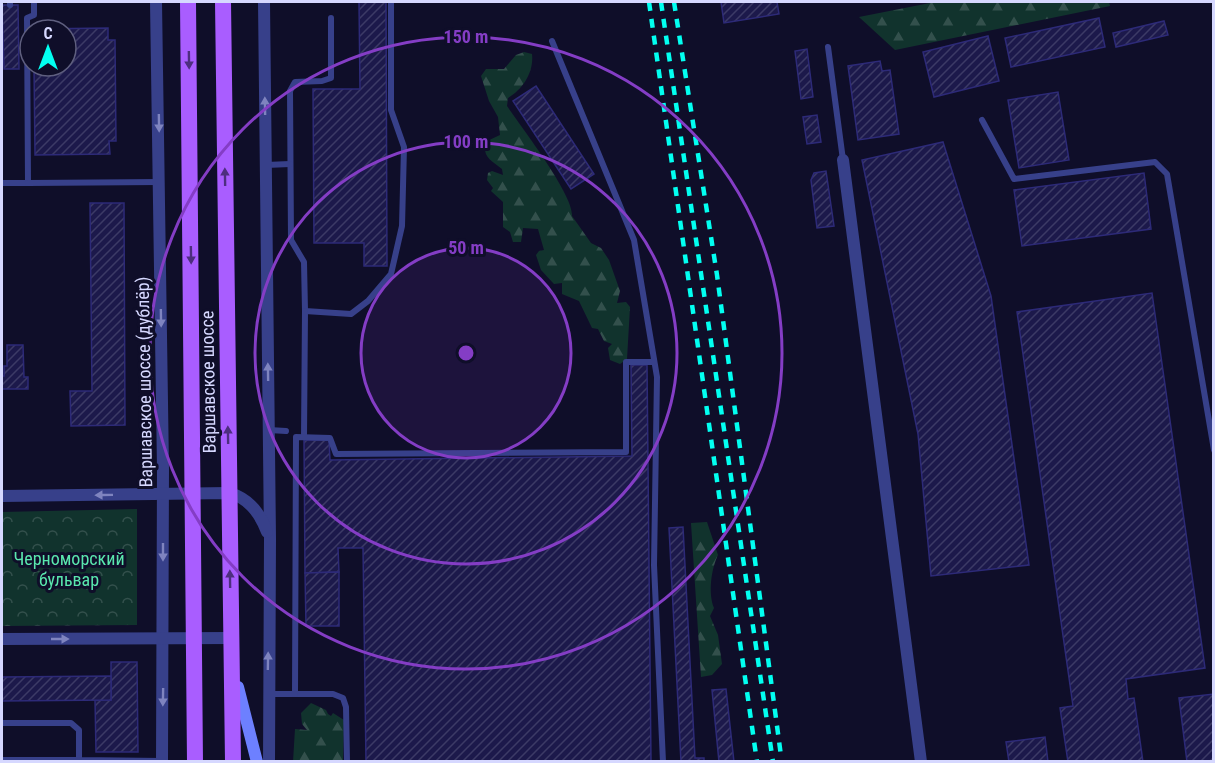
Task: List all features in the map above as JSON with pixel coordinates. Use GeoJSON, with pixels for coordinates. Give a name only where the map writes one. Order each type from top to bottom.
{"type":"FeatureCollection","features":[{"type":"Feature","properties":{"kind":"main road","name":"Варшавское шоссе"},"geometry":{"type":"LineString","coordinates":[[188,2],[195,762]]}},
{"type":"Feature","properties":{"kind":"main road","name":"Варшавское шоссе"},"geometry":{"type":"LineString","coordinates":[[223,2],[233,762]]}},
{"type":"Feature","properties":{"kind":"main road"},"geometry":{"type":"LineString","coordinates":[[232,660],[257,762]]}},
{"type":"Feature","properties":{"kind":"main road"},"geometry":{"type":"LineString","coordinates":[[189,762],[195,728]]}},
{"type":"Feature","properties":{"kind":"street","name":"Варшавское шоссе (дублёр)"},"geometry":{"type":"LineString","coordinates":[[156,2],[163,494],[162,761]]}},
{"type":"Feature","properties":{"kind":"street"},"geometry":{"type":"LineString","coordinates":[[264,2],[270,539],[269,762]]}},
{"type":"Feature","properties":{"kind":"street"},"geometry":{"type":"LineString","coordinates":[[843,160],[921,762]]}},
{"type":"Feature","properties":{"kind":"street"},"geometry":{"type":"LineString","coordinates":[[2,496],[229,494],[242,497],[253,507],[264,522],[270,539]]}},
{"type":"Feature","properties":{"kind":"street"},"geometry":{"type":"LineString","coordinates":[[2,639],[232,638]]}},
{"type":"Feature","properties":{"kind":"lane"},"geometry":{"type":"LineString","coordinates":[[28,183],[27,18],[34,15],[34,2]]}},
{"type":"Feature","properties":{"kind":"lane"},"geometry":{"type":"LineString","coordinates":[[305,311],[351,314],[368,301],[391,274],[402,226],[405,185],[404,147],[391,110],[391,2]]}},
{"type":"Feature","properties":{"kind":"lane"},"geometry":{"type":"LineString","coordinates":[[304,437],[304,262],[291,240],[290,91],[295,82],[322,81],[332,78],[332,18]]}},
{"type":"Feature","properties":{"kind":"lane"},"geometry":{"type":"LineString","coordinates":[[552,41],[634,240],[657,376],[654,565],[663,762]]}},
{"type":"Feature","properties":{"kind":"lane"},"geometry":{"type":"LineString","coordinates":[[828,47],[843,160]]}},
{"type":"Feature","properties":{"kind":"lane"},"geometry":{"type":"LineString","coordinates":[[982,120],[1014,179],[1155,162],[1167,174],[1214,450]]}},
{"type":"Feature","properties":{"kind":"lane"},"geometry":{"type":"LineString","coordinates":[[266,165],[290,164]]}},
{"type":"Feature","properties":{"kind":"lane"},"geometry":{"type":"LineString","coordinates":[[2,183],[160,182]]}},
{"type":"Feature","properties":{"kind":"lane"},"geometry":{"type":"LineString","coordinates":[[295,694],[296,437],[330,438],[332,449],[336,454],[626,452],[626,362],[654,362]]}},
{"type":"Feature","properties":{"kind":"lane"},"geometry":{"type":"LineString","coordinates":[[269,430],[286,431]]}},
{"type":"Feature","properties":{"kind":"lane"},"geometry":{"type":"LineString","coordinates":[[268,694],[333,694],[343,698],[346,707],[347,762]]}},
{"type":"Feature","properties":{"kind":"lane"},"geometry":{"type":"LineString","coordinates":[[2,723],[71,723],[79,730],[79,760]]}},
{"type":"Feature","properties":{"kind":"lane"},"geometry":{"type":"LineString","coordinates":[[2,760],[162,761]]}},
{"type":"Feature","properties":{"kind":"green space"},"geometry":{"type":"Polygon","coordinates":[[[935,2],[1109,2],[1110,6],[895,50],[859,17],[935,2]]]}},
{"type":"Feature","properties":{"kind":"green space"},"geometry":{"type":"Polygon","coordinates":[[[524,52],[532,54],[531,67],[523,85],[508,98],[507,106],[565,193],[572,216],[591,243],[601,248],[609,260],[620,291],[617,303],[626,302],[630,307],[627,359],[620,364],[610,360],[608,348],[612,344],[604,341],[598,329],[592,328],[579,301],[562,294],[562,283],[554,284],[541,270],[536,255],[539,251],[544,250],[538,229],[523,228],[521,242],[513,242],[510,232],[503,227],[503,202],[491,191],[493,188],[487,180],[488,173],[492,171],[503,175],[502,169],[485,152],[485,142],[500,135],[498,117],[489,101],[481,76],[486,69],[504,69],[516,55],[524,52]]]}},
{"type":"Feature","properties":{"kind":"green space","name":"Черноморский бульвар"},"geometry":{"type":"Polygon","coordinates":[[[137,509],[137,625],[2,626],[2,512],[137,509]]]}},
{"type":"Feature","properties":{"kind":"green space"},"geometry":{"type":"Polygon","coordinates":[[[707,522],[718,555],[712,574],[711,596],[714,608],[710,616],[718,635],[722,664],[712,675],[701,677],[691,523],[707,522]]]}},
{"type":"Feature","properties":{"kind":"green space"},"geometry":{"type":"Polygon","coordinates":[[[311,703],[326,710],[331,716],[333,713],[344,720],[343,761],[293,762],[295,729],[307,730],[302,724],[301,713],[311,703]]]}},
{"type":"Feature","properties":{"kind":"building"},"geometry":{"type":"Polygon","coordinates":[[[359,2],[386,2],[387,266],[364,266],[364,243],[314,243],[313,89],[360,89],[359,2]]]}},
{"type":"Feature","properties":{"kind":"building"},"geometry":{"type":"Polygon","coordinates":[[[721,2],[777,2],[779,14],[724,23],[721,2]]]}},
{"type":"Feature","properties":{"kind":"building"},"geometry":{"type":"Polygon","coordinates":[[[2,5],[18,5],[18,69],[4,69],[2,5]]]}},
{"type":"Feature","properties":{"kind":"building"},"geometry":{"type":"Polygon","coordinates":[[[1099,18],[1105,47],[1011,67],[1005,38],[1099,18]]]}},
{"type":"Feature","properties":{"kind":"building"},"geometry":{"type":"Polygon","coordinates":[[[1164,21],[1168,35],[1116,47],[1113,33],[1164,21]]]}},
{"type":"Feature","properties":{"kind":"building"},"geometry":{"type":"Polygon","coordinates":[[[78,28],[108,28],[108,40],[115,40],[116,141],[109,141],[110,154],[35,155],[34,78],[78,78],[78,28]]]}},
{"type":"Feature","properties":{"kind":"building"},"geometry":{"type":"Polygon","coordinates":[[[988,36],[999,81],[934,97],[923,52],[988,36]]]}},
{"type":"Feature","properties":{"kind":"building"},"geometry":{"type":"Polygon","coordinates":[[[807,49],[813,97],[801,99],[795,51],[807,49]]]}},
{"type":"Feature","properties":{"kind":"building"},"geometry":{"type":"Polygon","coordinates":[[[880,61],[882,71],[890,70],[899,134],[858,140],[848,66],[880,61]]]}},
{"type":"Feature","properties":{"kind":"building"},"geometry":{"type":"Polygon","coordinates":[[[536,86],[594,174],[571,189],[513,101],[536,86]]]}},
{"type":"Feature","properties":{"kind":"building"},"geometry":{"type":"Polygon","coordinates":[[[1058,92],[1069,160],[1019,168],[1008,100],[1058,92]]]}},
{"type":"Feature","properties":{"kind":"building"},"geometry":{"type":"Polygon","coordinates":[[[817,115],[821,142],[807,144],[803,117],[817,115]]]}},
{"type":"Feature","properties":{"kind":"building"},"geometry":{"type":"Polygon","coordinates":[[[943,142],[991,296],[1029,565],[931,576],[918,434],[862,160],[943,142]]]}},
{"type":"Feature","properties":{"kind":"building"},"geometry":{"type":"Polygon","coordinates":[[[826,171],[834,226],[817,228],[811,180],[814,173],[826,171]]]}},
{"type":"Feature","properties":{"kind":"building"},"geometry":{"type":"Polygon","coordinates":[[[1144,173],[1151,229],[1022,246],[1014,190],[1144,173]]]}},
{"type":"Feature","properties":{"kind":"building"},"geometry":{"type":"Polygon","coordinates":[[[90,203],[124,203],[125,425],[71,426],[70,391],[92,391],[90,203]]]}},
{"type":"Feature","properties":{"kind":"building"},"geometry":{"type":"Polygon","coordinates":[[[1152,293],[1205,668],[1126,679],[1128,699],[1134,698],[1143,762],[1068,762],[1060,708],[1073,706],[1017,312],[1152,293]]]}},
{"type":"Feature","properties":{"kind":"building"},"geometry":{"type":"Polygon","coordinates":[[[7,345],[23,345],[24,377],[28,377],[28,389],[2,389],[4,366],[7,366],[7,345]]]}},
{"type":"Feature","properties":{"kind":"building"},"geometry":{"type":"Polygon","coordinates":[[[631,365],[647,365],[651,762],[366,762],[363,548],[338,548],[339,572],[305,573],[304,440],[329,440],[330,460],[632,456],[631,365]]]}},
{"type":"Feature","properties":{"kind":"building"},"geometry":{"type":"Polygon","coordinates":[[[683,527],[695,758],[704,758],[704,762],[681,762],[669,528],[683,527]]]}},
{"type":"Feature","properties":{"kind":"building"},"geometry":{"type":"Polygon","coordinates":[[[339,572],[339,626],[306,626],[305,573],[339,572]]]}},
{"type":"Feature","properties":{"kind":"building"},"geometry":{"type":"Polygon","coordinates":[[[111,662],[137,662],[138,752],[96,752],[95,700],[111,700],[111,662]]]}},
{"type":"Feature","properties":{"kind":"building"},"geometry":{"type":"Polygon","coordinates":[[[111,676],[111,700],[2,701],[2,677],[111,676]]]}},
{"type":"Feature","properties":{"kind":"building"},"geometry":{"type":"Polygon","coordinates":[[[726,689],[734,762],[719,762],[712,690],[726,689]]]}},
{"type":"Feature","properties":{"kind":"building"},"geometry":{"type":"Polygon","coordinates":[[[1214,694],[1214,762],[1187,762],[1179,698],[1214,694]]]}},
{"type":"Feature","properties":{"kind":"building"},"geometry":{"type":"Polygon","coordinates":[[[1045,737],[1048,762],[1009,762],[1006,742],[1045,737]]]}},
{"type":"Feature","properties":{"kind":"railway"},"geometry":{"type":"LineString","coordinates":[[649,2],[757,762]]}},
{"type":"Feature","properties":{"kind":"railway"},"geometry":{"type":"LineString","coordinates":[[661,2],[773,762]]}},
{"type":"Feature","properties":{"kind":"railway"},"geometry":{"type":"LineString","coordinates":[[674,2],[717,275],[781,756]]}}]}
